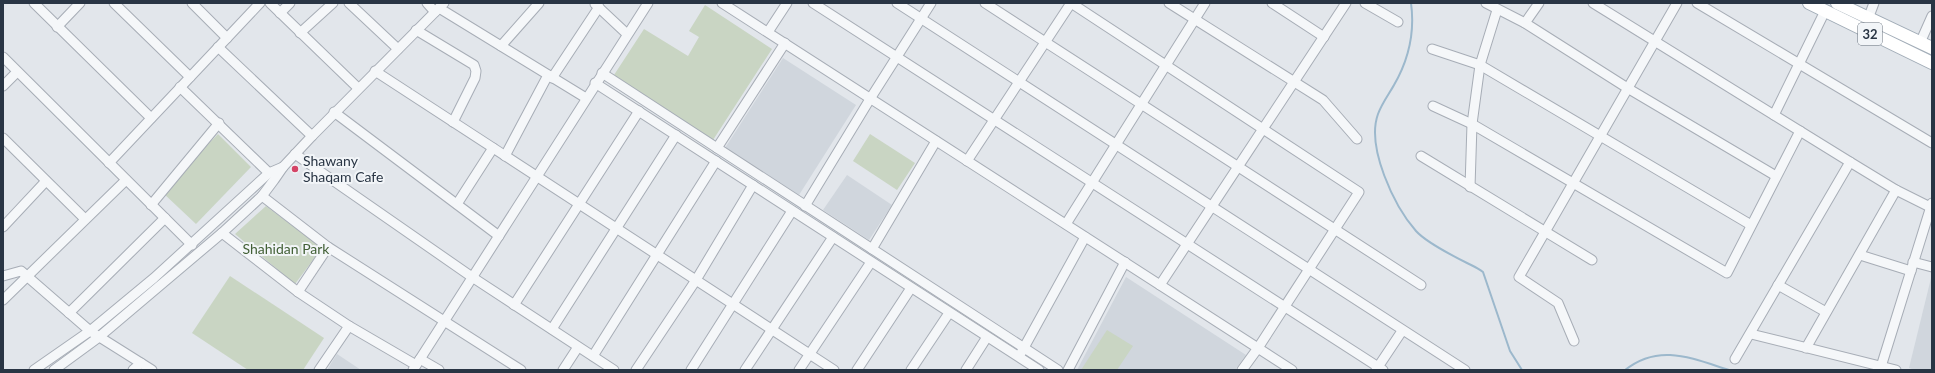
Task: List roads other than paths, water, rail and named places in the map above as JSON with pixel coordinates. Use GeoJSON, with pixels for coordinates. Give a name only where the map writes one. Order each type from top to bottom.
{"type":"FeatureCollection","features":[{"type":"Feature","properties":{"kind":"main road","name":"32"},"geometry":{"type":"LineString","coordinates":[[1809,3],[1932,63]]}},
{"type":"Feature","properties":{"kind":"main road","name":"32"},"geometry":{"type":"LineString","coordinates":[[1837,3],[1932,48]]}},
{"type":"Feature","properties":{"kind":"street"},"geometry":{"type":"LineString","coordinates":[[34,3],[151,118]]}},
{"type":"Feature","properties":{"kind":"street"},"geometry":{"type":"LineString","coordinates":[[57,27],[80,3]]}},
{"type":"Feature","properties":{"kind":"street"},"geometry":{"type":"LineString","coordinates":[[114,3],[190,77]]}},
{"type":"Feature","properties":{"kind":"street"},"geometry":{"type":"LineString","coordinates":[[192,3],[227,38]]}},
{"type":"Feature","properties":{"kind":"street"},"geometry":{"type":"LineString","coordinates":[[109,163],[260,3]]}},
{"type":"Feature","properties":{"kind":"street"},"geometry":{"type":"LineString","coordinates":[[270,3],[358,88]]}},
{"type":"Feature","properties":{"kind":"street"},"geometry":{"type":"LineString","coordinates":[[280,13],[290,3]]}},
{"type":"Feature","properties":{"kind":"street"},"geometry":{"type":"LineString","coordinates":[[300,33],[333,3]]}},
{"type":"Feature","properties":{"kind":"street"},"geometry":{"type":"LineString","coordinates":[[349,3],[398,49]]}},
{"type":"Feature","properties":{"kind":"street"},"geometry":{"type":"LineString","coordinates":[[427,3],[439,8],[586,98]]}},
{"type":"Feature","properties":{"kind":"street"},"geometry":{"type":"LineString","coordinates":[[501,46],[539,3]]}},
{"type":"Feature","properties":{"kind":"street"},"geometry":{"type":"LineString","coordinates":[[416,365],[538,177],[595,83],[648,3]]}},
{"type":"Feature","properties":{"kind":"street"},"geometry":{"type":"LineString","coordinates":[[722,3],[1292,370]]}},
{"type":"Feature","properties":{"kind":"street"},"geometry":{"type":"LineString","coordinates":[[768,32],[787,3]]}},
{"type":"Feature","properties":{"kind":"street"},"geometry":{"type":"LineString","coordinates":[[813,3],[1188,244],[1379,369],[1402,331]]}},
{"type":"Feature","properties":{"kind":"street"},"geometry":{"type":"LineString","coordinates":[[897,3],[1020,81],[1464,370]]}},
{"type":"Feature","properties":{"kind":"street"},"geometry":{"type":"LineString","coordinates":[[805,206],[870,98],[931,3]]}},
{"type":"Feature","properties":{"kind":"street"},"geometry":{"type":"LineString","coordinates":[[985,3],[1421,285]]}},
{"type":"Feature","properties":{"kind":"street"},"geometry":{"type":"LineString","coordinates":[[967,161],[1071,3],[1359,192],[1310,270],[1242,370]]}},
{"type":"Feature","properties":{"kind":"street"},"geometry":{"type":"LineString","coordinates":[[1169,3],[1323,100],[1357,139]]}},
{"type":"Feature","properties":{"kind":"street"},"geometry":{"type":"LineString","coordinates":[[1066,224],[1205,3]]}},
{"type":"Feature","properties":{"kind":"street"},"geometry":{"type":"LineString","coordinates":[[1272,3],[1324,37]]}},
{"type":"Feature","properties":{"kind":"street"},"geometry":{"type":"LineString","coordinates":[[1160,285],[1346,3]]}},
{"type":"Feature","properties":{"kind":"street"},"geometry":{"type":"LineString","coordinates":[[1365,3],[1398,22]]}},
{"type":"Feature","properties":{"kind":"street"},"geometry":{"type":"LineString","coordinates":[[1486,3],[1497,10],[1525,23],[1629,89],[1776,176]]}},
{"type":"Feature","properties":{"kind":"street"},"geometry":{"type":"LineString","coordinates":[[1525,23],[1539,3]]}},
{"type":"Feature","properties":{"kind":"street"},"geometry":{"type":"LineString","coordinates":[[1593,3],[1896,190],[1931,206],[1881,368]]}},
{"type":"Feature","properties":{"kind":"street"},"geometry":{"type":"LineString","coordinates":[[1574,341],[1558,303],[1519,277],[1629,89],[1677,3]]}},
{"type":"Feature","properties":{"kind":"street"},"geometry":{"type":"LineString","coordinates":[[1697,3],[1798,65],[1932,143]]}},
{"type":"Feature","properties":{"kind":"street"},"geometry":{"type":"LineString","coordinates":[[1868,19],[1874,3]]}},
{"type":"Feature","properties":{"kind":"street"},"geometry":{"type":"LineString","coordinates":[[505,156],[550,76],[596,5],[627,34]]}},
{"type":"Feature","properties":{"kind":"street"},"geometry":{"type":"LineString","coordinates":[[54,370],[100,337],[222,233],[262,196],[283,167],[334,112],[439,8]]}},
{"type":"Feature","properties":{"kind":"street"},"geometry":{"type":"LineString","coordinates":[[1470,187],[1472,124],[1480,65],[1497,10]]}},
{"type":"Feature","properties":{"kind":"street"},"geometry":{"type":"LineString","coordinates":[[1774,115],[1825,11]]}},
{"type":"Feature","properties":{"kind":"street"},"geometry":{"type":"LineString","coordinates":[[1920,42],[1932,16]]}},
{"type":"Feature","properties":{"kind":"street"},"geometry":{"type":"LineString","coordinates":[[416,30],[474,65],[476,71],[475,78],[453,122]]}},
{"type":"Feature","properties":{"kind":"street"},"geometry":{"type":"LineString","coordinates":[[717,148],[785,43]]}},
{"type":"Feature","properties":{"kind":"street"},"geometry":{"type":"LineString","coordinates":[[218,47],[312,136]]}},
{"type":"Feature","properties":{"kind":"street"},"geometry":{"type":"LineString","coordinates":[[1432,49],[1480,65],[1751,225]]}},
{"type":"Feature","properties":{"kind":"street"},"geometry":{"type":"LineString","coordinates":[[3,57],[192,245]]}},
{"type":"Feature","properties":{"kind":"street"},"geometry":{"type":"LineString","coordinates":[[375,71],[834,370]]}},
{"type":"Feature","properties":{"kind":"street"},"geometry":{"type":"LineString","coordinates":[[3,86],[18,72]]}},
{"type":"Feature","properties":{"kind":"street"},"geometry":{"type":"LineString","coordinates":[[602,73],[1058,370]]}},
{"type":"Feature","properties":{"kind":"street"},"geometry":{"type":"LineString","coordinates":[[595,83],[1018,357],[1027,367],[1039,370]]}},
{"type":"Feature","properties":{"kind":"street"},"geometry":{"type":"LineString","coordinates":[[180,87],[219,123],[269,173]]}},
{"type":"Feature","properties":{"kind":"street"},"geometry":{"type":"LineString","coordinates":[[1433,106],[1472,124],[1727,273],[1800,131]]}},
{"type":"Feature","properties":{"kind":"street"},"geometry":{"type":"LineString","coordinates":[[514,305],[639,111]]}},
{"type":"Feature","properties":{"kind":"street"},"geometry":{"type":"LineString","coordinates":[[334,112],[499,236]]}},
{"type":"Feature","properties":{"kind":"street"},"geometry":{"type":"LineString","coordinates":[[151,205],[219,123]]}},
{"type":"Feature","properties":{"kind":"street"},"geometry":{"type":"LineString","coordinates":[[552,329],[676,135]]}},
{"type":"Feature","properties":{"kind":"street"},"geometry":{"type":"LineString","coordinates":[[872,249],[936,141]]}},
{"type":"Feature","properties":{"kind":"street"},"geometry":{"type":"LineString","coordinates":[[4,143],[85,219]]}},
{"type":"Feature","properties":{"kind":"street"},"geometry":{"type":"LineString","coordinates":[[457,204],[493,148]]}},
{"type":"Feature","properties":{"kind":"street"},"geometry":{"type":"LineString","coordinates":[[295,154],[472,277],[614,370]]}},
{"type":"Feature","properties":{"kind":"street"},"geometry":{"type":"LineString","coordinates":[[1421,156],[1592,260]]}},
{"type":"Feature","properties":{"kind":"street"},"geometry":{"type":"LineString","coordinates":[[593,356],[716,161]]}},
{"type":"Feature","properties":{"kind":"street"},"geometry":{"type":"LineString","coordinates":[[1735,359],[1751,334],[1850,162]]}},
{"type":"Feature","properties":{"kind":"street"},"geometry":{"type":"LineString","coordinates":[[34,370],[90,331],[192,245],[269,173],[283,167]]}},
{"type":"Feature","properties":{"kind":"street"},"geometry":{"type":"LineString","coordinates":[[3,300],[126,180]]}},
{"type":"Feature","properties":{"kind":"street"},"geometry":{"type":"LineString","coordinates":[[3,227],[46,181]]}},
{"type":"Feature","properties":{"kind":"street"},"geometry":{"type":"LineString","coordinates":[[636,370],[696,280],[753,185]]}},
{"type":"Feature","properties":{"kind":"street"},"geometry":{"type":"LineString","coordinates":[[1806,348],[1896,190]]}},
{"type":"Feature","properties":{"kind":"street"},"geometry":{"type":"LineString","coordinates":[[262,196],[328,247],[521,370]]}},
{"type":"Feature","properties":{"kind":"street"},"geometry":{"type":"LineString","coordinates":[[691,370],[792,211]]}},
{"type":"Feature","properties":{"kind":"street"},"geometry":{"type":"LineString","coordinates":[[69,313],[165,218]]}},
{"type":"Feature","properties":{"kind":"street"},"geometry":{"type":"LineString","coordinates":[[222,233],[298,292],[349,326],[416,365],[439,370]]}},
{"type":"Feature","properties":{"kind":"street"},"geometry":{"type":"LineString","coordinates":[[745,370],[833,237]]}},
{"type":"Feature","properties":{"kind":"street"},"geometry":{"type":"LineString","coordinates":[[1018,357],[1085,237]]}},
{"type":"Feature","properties":{"kind":"street"},"geometry":{"type":"LineString","coordinates":[[298,292],[328,247]]}},
{"type":"Feature","properties":{"kind":"street"},"geometry":{"type":"LineString","coordinates":[[1860,255],[1912,266],[1932,267]]}},
{"type":"Feature","properties":{"kind":"street"},"geometry":{"type":"LineString","coordinates":[[799,370],[871,262]]}},
{"type":"Feature","properties":{"kind":"street"},"geometry":{"type":"LineString","coordinates":[[1068,370],[1125,262]]}},
{"type":"Feature","properties":{"kind":"street"},"geometry":{"type":"LineString","coordinates":[[3,276],[21,271],[90,331],[152,370]]}},
{"type":"Feature","properties":{"kind":"street"},"geometry":{"type":"LineString","coordinates":[[1778,285],[1826,312]]}},
{"type":"Feature","properties":{"kind":"street"},"geometry":{"type":"LineString","coordinates":[[857,370],[911,288]]}},
{"type":"Feature","properties":{"kind":"street"},"geometry":{"type":"LineString","coordinates":[[911,370],[949,313]]}},
{"type":"Feature","properties":{"kind":"street"},"geometry":{"type":"LineString","coordinates":[[968,325],[974,316]]}},
{"type":"Feature","properties":{"kind":"street"},"geometry":{"type":"LineString","coordinates":[[319,370],[349,326]]}},
{"type":"Feature","properties":{"kind":"street"},"geometry":{"type":"LineString","coordinates":[[1751,334],[1881,368],[1896,370]]}},
{"type":"Feature","properties":{"kind":"street"},"geometry":{"type":"LineString","coordinates":[[966,370],[987,337]]}},
{"type":"Feature","properties":{"kind":"street"},"geometry":{"type":"LineString","coordinates":[[563,370],[578,347]]}},
{"type":"Feature","properties":{"kind":"street"},"geometry":{"type":"LineString","coordinates":[[1027,367],[1034,355]]}},
{"type":"Feature","properties":{"kind":"street"},"geometry":{"type":"LineString","coordinates":[[133,370],[141,363]]}},
{"type":"Feature","properties":{"kind":"waterway"},"geometry":{"type":"LineString","coordinates":[[1411,3],[1412,24],[1410,45],[1404,65],[1378,114],[1375,127],[1376,143],[1384,176],[1399,207],[1420,235],[1426,240],[1483,272],[1510,351],[1522,370]]}},
{"type":"Feature","properties":{"kind":"waterway"},"geometry":{"type":"LineString","coordinates":[[1625,370],[1650,357],[1663,355],[1676,355],[1702,361],[1729,370]]}},
{"type":"Feature","properties":{"kind":"place","name":"Shawany Shaqam Cafe"},"geometry":{"type":"Point","coordinates":[295,169]}},
{"type":"Feature","properties":{"kind":"park label","name":"Shahidan Park"},"geometry":{"type":"Point","coordinates":[286,249]}}]}
